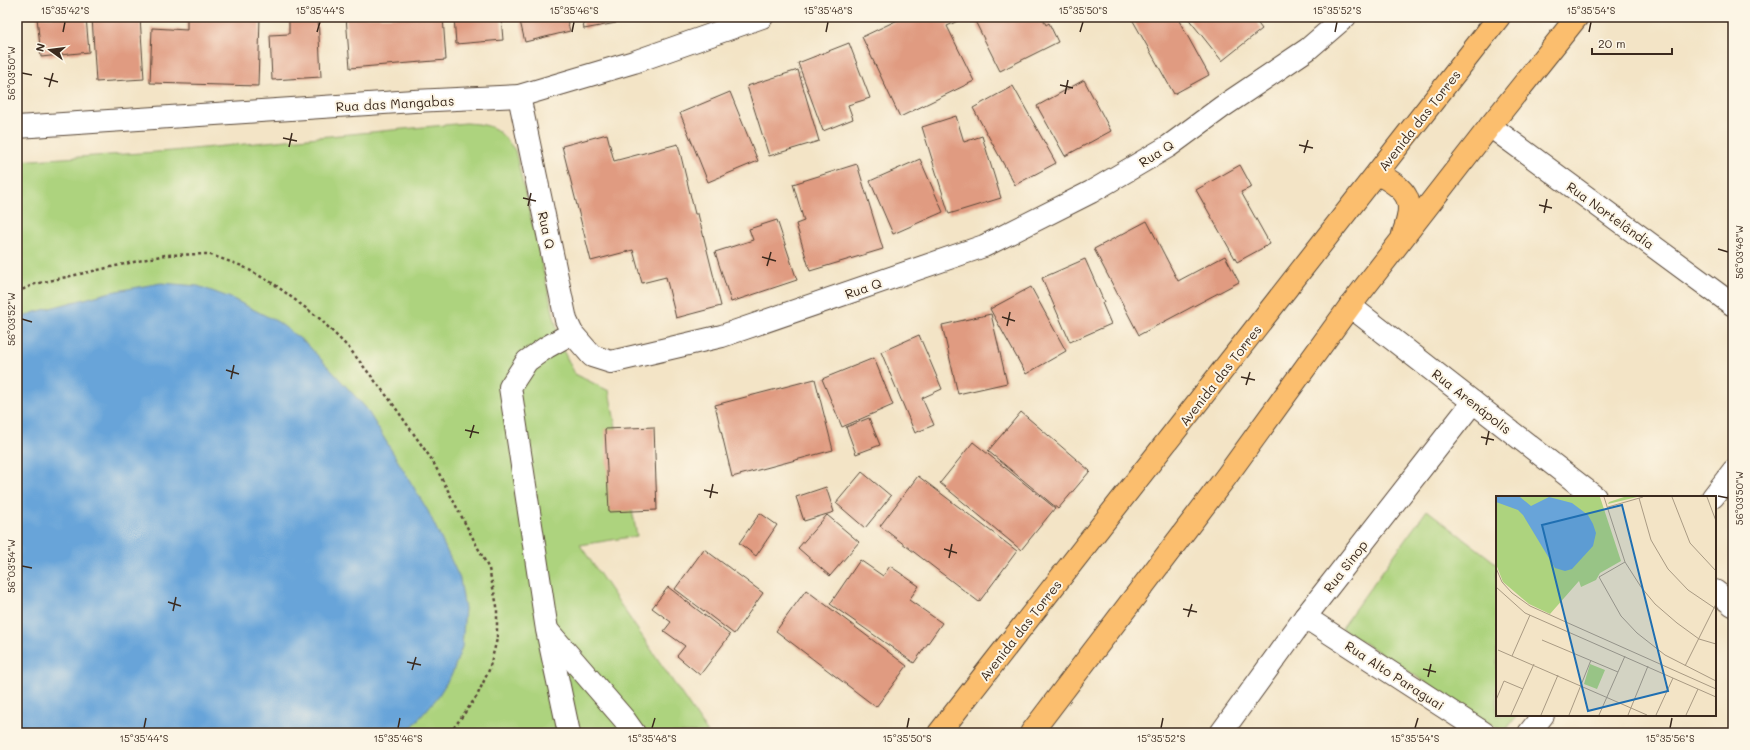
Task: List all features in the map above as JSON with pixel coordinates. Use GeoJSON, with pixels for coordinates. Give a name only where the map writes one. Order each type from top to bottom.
{"type":"FeatureCollection","features":[{"type":"Feature","properties":{"kind":"main road","name":"Avenida das Torres"},"geometry":{"type":"LineString","coordinates":[[939,733],[1378,174],[1499,17]]}},
{"type":"Feature","properties":{"kind":"main road"},"geometry":{"type":"LineString","coordinates":[[1031,733],[1226,477],[1350,306],[1577,17]]}},
{"type":"Feature","properties":{"kind":"main road"},"geometry":{"type":"LineString","coordinates":[[1378,174],[1396,184],[1409,198],[1409,219],[1401,240]]}},
{"type":"Feature","properties":{"kind":"street","name":"Rua das Mangabas"},"geometry":{"type":"LineString","coordinates":[[17,127],[414,101],[519,96],[634,62],[762,17]]}},
{"type":"Feature","properties":{"kind":"street","name":"Rua Q"},"geometry":{"type":"LineString","coordinates":[[519,96],[566,320],[572,333],[592,356],[611,362],[722,336],[984,246],[1091,192],[1169,146],[1222,107],[1308,49],[1345,17]]}},
{"type":"Feature","properties":{"kind":"street","name":"Rua Nortelândia"},"geometry":{"type":"LineString","coordinates":[[1490,126],[1733,305]]}},
{"type":"Feature","properties":{"kind":"street","name":"Rua Arenápolis"},"geometry":{"type":"LineString","coordinates":[[1350,306],[1594,496]]}},
{"type":"Feature","properties":{"kind":"street"},"geometry":{"type":"LineString","coordinates":[[569,733],[547,630],[510,387],[527,361],[547,347],[572,333]]}},
{"type":"Feature","properties":{"kind":"street","name":"Rua Sinop"},"geometry":{"type":"LineString","coordinates":[[1221,733],[1305,617],[1473,402]]}},
{"type":"Feature","properties":{"kind":"street"},"geometry":{"type":"LineString","coordinates":[[1714,496],[1733,471]]}},
{"type":"Feature","properties":{"kind":"street"},"geometry":{"type":"LineString","coordinates":[[1716,592],[1733,605]]}},
{"type":"Feature","properties":{"kind":"street","name":"Rua Alto Paraguai"},"geometry":{"type":"LineString","coordinates":[[1305,617],[1484,733]]}},
{"type":"Feature","properties":{"kind":"street"},"geometry":{"type":"LineString","coordinates":[[547,630],[624,719],[634,733]]}},
{"type":"Feature","properties":{"kind":"street"},"geometry":{"type":"LineString","coordinates":[[1529,733],[1542,716]]}},
{"type":"Feature","properties":{"kind":"path"},"geometry":{"type":"LineString","coordinates":[[17,292],[35,284],[165,254],[208,254],[242,266],[274,284],[319,318],[349,348],[390,400],[432,460],[489,569],[497,606],[494,652],[489,670],[477,696],[450,733]]}},
{"type":"Feature","properties":{"kind":"green space"},"geometry":{"type":"Polygon","coordinates":[[[466,123],[484,125],[495,129],[515,150],[561,346],[575,374],[609,391],[637,536],[580,545],[708,733],[17,733],[17,161],[172,151],[466,123]]]}},
{"type":"Feature","properties":{"kind":"green space"},"geometry":{"type":"Polygon","coordinates":[[[1427,510],[1496,563],[1496,716],[1516,716],[1504,733],[1341,628],[1427,510]]]}},
{"type":"Feature","properties":{"kind":"water"},"geometry":{"type":"Polygon","coordinates":[[[161,283],[198,286],[231,298],[278,322],[307,344],[366,408],[428,511],[460,579],[465,609],[462,647],[452,674],[437,698],[410,729],[403,733],[17,733],[17,320],[35,312],[111,292],[161,283]]]}},
{"type":"Feature","properties":{"kind":"building"},"geometry":{"type":"Polygon","coordinates":[[[37,17],[86,17],[89,52],[41,57],[37,17]]]}},
{"type":"Feature","properties":{"kind":"building"},"geometry":{"type":"Polygon","coordinates":[[[92,17],[140,17],[144,79],[96,82],[92,17]]]}},
{"type":"Feature","properties":{"kind":"building"},"geometry":{"type":"Polygon","coordinates":[[[187,17],[260,17],[258,86],[150,83],[152,28],[187,30],[187,17]]]}},
{"type":"Feature","properties":{"kind":"building"},"geometry":{"type":"Polygon","coordinates":[[[289,17],[318,17],[321,77],[272,80],[270,35],[289,34],[289,17]]]}},
{"type":"Feature","properties":{"kind":"building"},"geometry":{"type":"Polygon","coordinates":[[[346,17],[443,17],[446,60],[350,68],[346,17]]]}},
{"type":"Feature","properties":{"kind":"building"},"geometry":{"type":"Polygon","coordinates":[[[454,17],[501,17],[503,40],[456,44],[454,17]]]}},
{"type":"Feature","properties":{"kind":"building"},"geometry":{"type":"Polygon","coordinates":[[[519,17],[566,17],[570,31],[525,42],[519,17]]]}},
{"type":"Feature","properties":{"kind":"building"},"geometry":{"type":"Polygon","coordinates":[[[582,17],[615,17],[616,23],[584,29],[582,17]]]}},
{"type":"Feature","properties":{"kind":"building"},"geometry":{"type":"Polygon","coordinates":[[[904,17],[966,17],[947,26],[974,81],[900,117],[862,37],[904,17]]]}},
{"type":"Feature","properties":{"kind":"building"},"geometry":{"type":"Polygon","coordinates":[[[973,17],[1042,17],[1046,25],[1049,23],[1058,42],[1000,71],[973,17]]]}},
{"type":"Feature","properties":{"kind":"building"},"geometry":{"type":"Polygon","coordinates":[[[1135,17],[1177,17],[1209,75],[1174,94],[1132,19],[1135,17]]]}},
{"type":"Feature","properties":{"kind":"building"},"geometry":{"type":"Polygon","coordinates":[[[1187,17],[1253,17],[1262,29],[1222,61],[1187,17]]]}},
{"type":"Feature","properties":{"kind":"building"},"geometry":{"type":"Polygon","coordinates":[[[849,43],[870,98],[848,105],[853,119],[823,131],[798,63],[849,43]]]}},
{"type":"Feature","properties":{"kind":"building"},"geometry":{"type":"Polygon","coordinates":[[[798,70],[819,141],[769,156],[747,86],[798,70]]]}},
{"type":"Feature","properties":{"kind":"building"},"geometry":{"type":"Polygon","coordinates":[[[1084,80],[1111,131],[1065,156],[1037,106],[1084,80]]]}},
{"type":"Feature","properties":{"kind":"building"},"geometry":{"type":"Polygon","coordinates":[[[1013,86],[1056,163],[1015,185],[973,108],[1013,86]]]}},
{"type":"Feature","properties":{"kind":"building"},"geometry":{"type":"Polygon","coordinates":[[[730,92],[758,161],[708,182],[680,113],[730,92]]]}},
{"type":"Feature","properties":{"kind":"building"},"geometry":{"type":"Polygon","coordinates":[[[956,116],[964,142],[982,136],[1001,198],[949,214],[922,127],[956,116]]]}},
{"type":"Feature","properties":{"kind":"building"},"geometry":{"type":"Polygon","coordinates":[[[607,134],[614,161],[678,144],[695,214],[698,214],[721,306],[676,318],[666,277],[642,283],[633,250],[591,261],[562,146],[607,134]]]}},
{"type":"Feature","properties":{"kind":"building"},"geometry":{"type":"Polygon","coordinates":[[[920,159],[943,212],[893,234],[870,181],[920,159]]]}},
{"type":"Feature","properties":{"kind":"building"},"geometry":{"type":"Polygon","coordinates":[[[857,164],[883,249],[810,271],[796,224],[804,221],[793,184],[857,164]]]}},
{"type":"Feature","properties":{"kind":"building"},"geometry":{"type":"Polygon","coordinates":[[[1240,165],[1252,187],[1241,192],[1270,244],[1237,262],[1196,190],[1240,165]]]}},
{"type":"Feature","properties":{"kind":"building"},"geometry":{"type":"Polygon","coordinates":[[[777,220],[797,280],[731,302],[715,252],[753,240],[749,229],[777,220]]]}},
{"type":"Feature","properties":{"kind":"building"},"geometry":{"type":"Polygon","coordinates":[[[1147,221],[1178,281],[1225,256],[1239,282],[1139,335],[1094,249],[1147,221]]]}},
{"type":"Feature","properties":{"kind":"building"},"geometry":{"type":"Polygon","coordinates":[[[1085,259],[1104,302],[1102,303],[1111,324],[1070,342],[1042,278],[1085,259]]]}},
{"type":"Feature","properties":{"kind":"building"},"geometry":{"type":"Polygon","coordinates":[[[1031,287],[1066,351],[1026,374],[990,309],[1031,287]]]}},
{"type":"Feature","properties":{"kind":"building"},"geometry":{"type":"Polygon","coordinates":[[[991,314],[1007,383],[958,394],[942,325],[991,314]]]}},
{"type":"Feature","properties":{"kind":"building"},"geometry":{"type":"Polygon","coordinates":[[[919,335],[942,389],[922,398],[934,425],[915,433],[881,352],[919,335]]]}},
{"type":"Feature","properties":{"kind":"building"},"geometry":{"type":"Polygon","coordinates":[[[874,358],[893,405],[842,427],[822,379],[874,358]]]}},
{"type":"Feature","properties":{"kind":"building"},"geometry":{"type":"Polygon","coordinates":[[[815,379],[833,450],[732,477],[715,405],[815,379]]]}},
{"type":"Feature","properties":{"kind":"building"},"geometry":{"type":"Polygon","coordinates":[[[1021,412],[1090,471],[1058,509],[988,451],[1021,412]]]}},
{"type":"Feature","properties":{"kind":"building"},"geometry":{"type":"Polygon","coordinates":[[[869,418],[880,445],[856,454],[846,427],[869,418]]]}},
{"type":"Feature","properties":{"kind":"building"},"geometry":{"type":"Polygon","coordinates":[[[654,427],[657,510],[609,512],[605,429],[654,427]]]}},
{"type":"Feature","properties":{"kind":"building"},"geometry":{"type":"Polygon","coordinates":[[[973,442],[1055,508],[1021,550],[940,483],[973,442]]]}},
{"type":"Feature","properties":{"kind":"building"},"geometry":{"type":"Polygon","coordinates":[[[862,472],[891,496],[865,528],[836,503],[862,472]]]}},
{"type":"Feature","properties":{"kind":"building"},"geometry":{"type":"Polygon","coordinates":[[[918,476],[1017,551],[979,602],[880,526],[918,476]]]}},
{"type":"Feature","properties":{"kind":"building"},"geometry":{"type":"Polygon","coordinates":[[[826,487],[834,512],[804,521],[796,497],[826,487]]]}},
{"type":"Feature","properties":{"kind":"building"},"geometry":{"type":"Polygon","coordinates":[[[760,513],[777,525],[756,556],[739,543],[760,513]]]}},
{"type":"Feature","properties":{"kind":"building"},"geometry":{"type":"Polygon","coordinates":[[[827,515],[859,542],[830,576],[798,548],[827,515]]]}},
{"type":"Feature","properties":{"kind":"building"},"geometry":{"type":"Polygon","coordinates":[[[704,549],[763,593],[734,634],[675,589],[704,549]]]}},
{"type":"Feature","properties":{"kind":"building"},"geometry":{"type":"Polygon","coordinates":[[[860,560],[883,576],[890,566],[919,586],[909,600],[942,623],[914,663],[830,604],[860,560]]]}},
{"type":"Feature","properties":{"kind":"building"},"geometry":{"type":"Polygon","coordinates":[[[668,587],[730,635],[700,675],[677,656],[685,646],[664,631],[671,622],[652,608],[668,587]]]}},
{"type":"Feature","properties":{"kind":"building"},"geometry":{"type":"Polygon","coordinates":[[[806,590],[907,666],[876,707],[776,631],[806,590]]]}}]}
